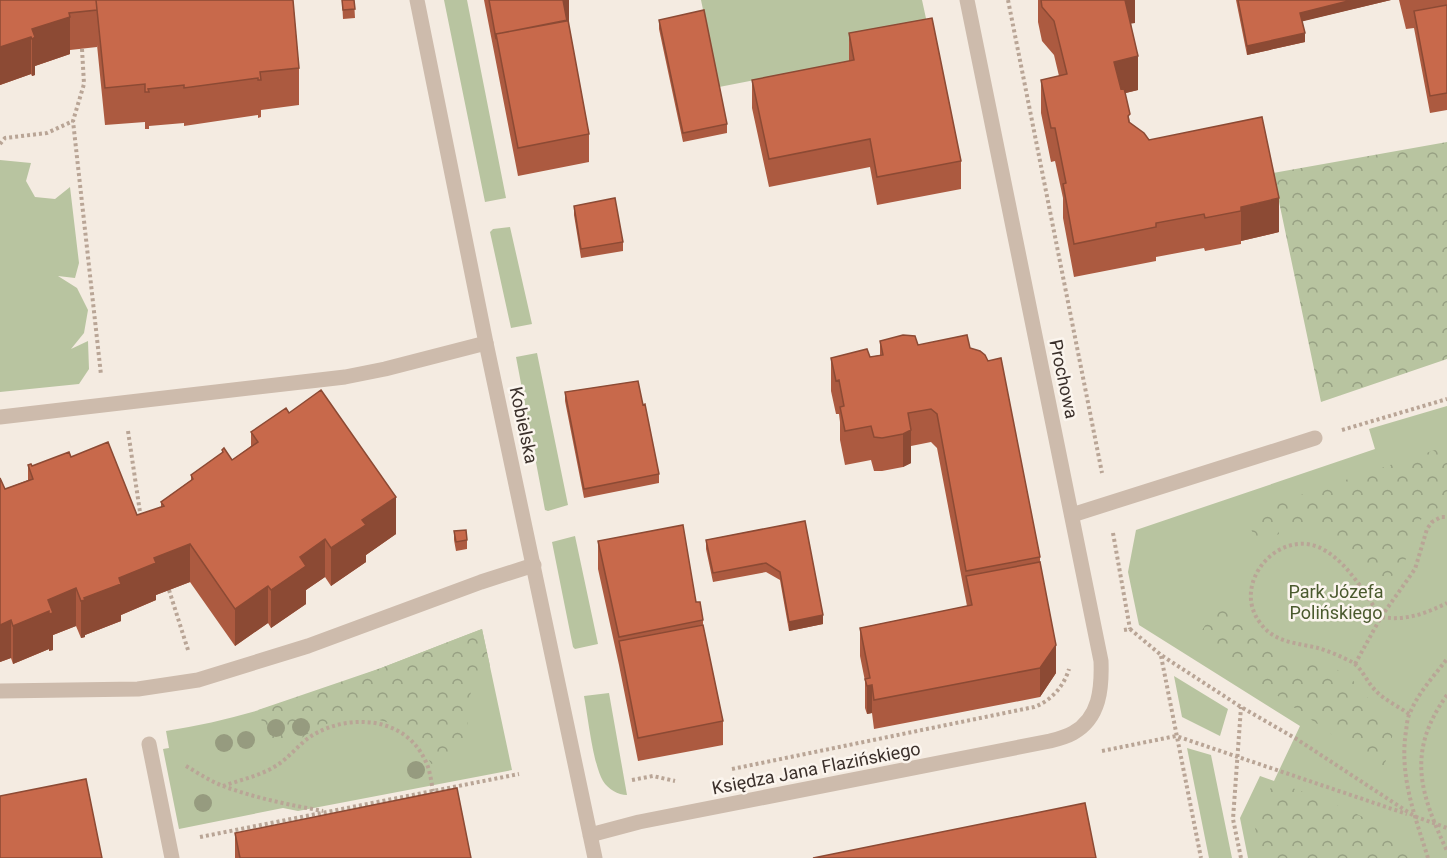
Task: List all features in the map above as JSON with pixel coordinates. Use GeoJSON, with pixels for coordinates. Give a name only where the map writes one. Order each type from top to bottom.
{"type":"FeatureCollection","features":[{"type":"Feature","properties":{"kind":"street","name":"Kobielska"},"geometry":{"type":"LineString","coordinates":[[417,0],[486,343],[595,858]]}},
{"type":"Feature","properties":{"kind":"street","name":"Prochowa"},"geometry":{"type":"LineString","coordinates":[[967,0],[1101,661],[1102,681],[1098,701],[1089,720],[1074,733],[1050,741]]}},
{"type":"Feature","properties":{"kind":"street"},"geometry":{"type":"LineString","coordinates":[[0,417],[345,377],[486,343]]}},
{"type":"Feature","properties":{"kind":"street"},"geometry":{"type":"LineString","coordinates":[[1072,515],[1315,438]]}},
{"type":"Feature","properties":{"kind":"street"},"geometry":{"type":"LineString","coordinates":[[0,691],[138,688],[198,680],[308,646],[475,584],[534,565]]}},
{"type":"Feature","properties":{"kind":"street","name":"Księdza Jana Flazińskiego"},"geometry":{"type":"LineString","coordinates":[[590,835],[639,822],[1050,741]]}},
{"type":"Feature","properties":{"kind":"street"},"geometry":{"type":"LineString","coordinates":[[151,750],[171,850]]}},
{"type":"Feature","properties":{"kind":"path"},"geometry":{"type":"LineString","coordinates":[[1008,0],[1108,504],[1130,629],[1161,655],[1241,708],[1295,738],[1414,816]]}},
{"type":"Feature","properties":{"kind":"path"},"geometry":{"type":"LineString","coordinates":[[82,49],[84,84],[73,121],[102,382]]}},
{"type":"Feature","properties":{"kind":"path"},"geometry":{"type":"LineString","coordinates":[[0,144],[2,138],[47,133],[73,121]]}},
{"type":"Feature","properties":{"kind":"path"},"geometry":{"type":"LineString","coordinates":[[1315,438],[1447,399]]}},
{"type":"Feature","properties":{"kind":"path"},"geometry":{"type":"LineString","coordinates":[[123,403],[143,529]]}},
{"type":"Feature","properties":{"kind":"path"},"geometry":{"type":"LineString","coordinates":[[1355,664],[1381,617],[1415,569],[1427,529],[1432,522],[1441,517],[1447,517]]}},
{"type":"Feature","properties":{"kind":"path"},"geometry":{"type":"LineString","coordinates":[[1409,714],[1375,690],[1355,664],[1320,649],[1292,644],[1272,635],[1260,624],[1252,605],[1251,584],[1257,568],[1272,553],[1290,545],[1307,543],[1325,549],[1343,564],[1381,617],[1401,619],[1416,616],[1447,603]]}},
{"type":"Feature","properties":{"kind":"path"},"geometry":{"type":"LineString","coordinates":[[169,590],[198,680]]}},
{"type":"Feature","properties":{"kind":"path"},"geometry":{"type":"LineString","coordinates":[[732,770],[1043,704],[1052,698],[1068,673],[1070,661],[1067,642],[1130,629]]}},
{"type":"Feature","properties":{"kind":"path"},"geometry":{"type":"LineString","coordinates":[[1161,655],[1202,858]]}},
{"type":"Feature","properties":{"kind":"path"},"geometry":{"type":"LineString","coordinates":[[1428,858],[1406,783],[1403,748],[1409,714],[1427,685],[1447,660]]}},
{"type":"Feature","properties":{"kind":"path"},"geometry":{"type":"LineString","coordinates":[[1447,695],[1437,709],[1427,735],[1420,769],[1422,786],[1447,851]]}},
{"type":"Feature","properties":{"kind":"path"},"geometry":{"type":"LineString","coordinates":[[1241,708],[1233,819],[1241,858]]}},
{"type":"Feature","properties":{"kind":"path"},"geometry":{"type":"LineString","coordinates":[[223,786],[276,766],[302,742],[327,728],[342,723],[363,721],[374,722],[397,730],[406,738],[424,758],[433,791]]}},
{"type":"Feature","properties":{"kind":"path"},"geometry":{"type":"LineString","coordinates":[[1094,753],[1176,736],[1447,828]]}},
{"type":"Feature","properties":{"kind":"path"},"geometry":{"type":"LineString","coordinates":[[151,750],[166,755],[223,786],[266,799],[327,812]]}},
{"type":"Feature","properties":{"kind":"path"},"geometry":{"type":"LineString","coordinates":[[171,850],[327,812],[519,774]]}},
{"type":"Feature","properties":{"kind":"path"},"geometry":{"type":"LineString","coordinates":[[632,780],[653,776],[674,782],[685,779]]}},
{"type":"Feature","properties":{"kind":"green space"},"geometry":{"type":"Polygon","coordinates":[[[444,0],[467,0],[506,198],[485,202],[444,0]]]}},
{"type":"Feature","properties":{"kind":"green space"},"geometry":{"type":"Polygon","coordinates":[[[701,0],[922,0],[932,46],[719,87],[701,0]]]}},
{"type":"Feature","properties":{"kind":"green space"},"geometry":{"type":"Polygon","coordinates":[[[1447,142],[1447,359],[1321,402],[1273,173],[1447,142]]]}},
{"type":"Feature","properties":{"kind":"green space"},"geometry":{"type":"Polygon","coordinates":[[[0,160],[31,163],[26,181],[35,197],[55,199],[70,187],[79,263],[75,278],[58,276],[77,288],[88,310],[84,333],[71,349],[88,341],[89,369],[79,384],[0,392],[0,160]]]}},
{"type":"Feature","properties":{"kind":"green space"},"geometry":{"type":"Polygon","coordinates":[[[510,227],[532,324],[511,328],[490,232],[493,229],[510,227]]]}},
{"type":"Feature","properties":{"kind":"green space"},"geometry":{"type":"Polygon","coordinates":[[[537,353],[568,505],[548,511],[545,510],[516,357],[537,353]]]}},
{"type":"Feature","properties":{"kind":"green space","name":"Park Józefa Polińskiego"},"geometry":{"type":"Polygon","coordinates":[[[1447,406],[1447,858],[1248,858],[1240,818],[1260,776],[1274,781],[1300,726],[1139,625],[1128,572],[1136,530],[1375,449],[1369,429],[1447,406]]]}},
{"type":"Feature","properties":{"kind":"green space"},"geometry":{"type":"Polygon","coordinates":[[[1447,446],[1447,505],[1425,513],[1403,566],[1392,576],[1378,580],[1343,540],[1325,533],[1324,524],[1295,523],[1288,520],[1281,509],[1274,512],[1279,534],[1260,544],[1244,514],[1447,446]]]}},
{"type":"Feature","properties":{"kind":"green space"},"geometry":{"type":"Polygon","coordinates":[[[575,536],[598,644],[575,649],[552,542],[575,536]]]}},
{"type":"Feature","properties":{"kind":"green space"},"geometry":{"type":"Polygon","coordinates":[[[1226,604],[1235,612],[1236,617],[1242,616],[1250,632],[1260,644],[1288,656],[1335,669],[1354,682],[1394,730],[1383,771],[1197,638],[1215,610],[1226,604]]]}},
{"type":"Feature","properties":{"kind":"green space"},"geometry":{"type":"Polygon","coordinates":[[[482,629],[512,770],[298,811],[283,808],[179,829],[163,749],[169,748],[166,731],[287,702],[482,629]]]}},
{"type":"Feature","properties":{"kind":"green space"},"geometry":{"type":"Polygon","coordinates":[[[482,629],[490,666],[479,674],[473,685],[463,738],[454,751],[440,761],[431,764],[423,749],[412,736],[399,727],[368,718],[335,721],[319,727],[289,745],[276,747],[270,745],[258,710],[381,668],[482,629]]]}},
{"type":"Feature","properties":{"kind":"green space"},"geometry":{"type":"Polygon","coordinates":[[[1174,676],[1228,709],[1220,736],[1182,717],[1174,676]]]}},
{"type":"Feature","properties":{"kind":"green space"},"geometry":{"type":"Polygon","coordinates":[[[609,693],[627,795],[614,791],[603,781],[596,764],[591,740],[584,696],[609,693]]]}},
{"type":"Feature","properties":{"kind":"green space"},"geometry":{"type":"Polygon","coordinates":[[[1187,748],[1211,755],[1232,858],[1209,858],[1187,748]]]}},
{"type":"Feature","properties":{"kind":"green space"},"geometry":{"type":"Polygon","coordinates":[[[1274,781],[1344,808],[1380,826],[1405,846],[1412,858],[1261,858],[1254,823],[1274,781]]]}},
{"type":"Feature","properties":{"kind":"building"},"geometry":{"type":"Polygon","coordinates":[[[0,0],[96,0],[97,10],[69,13],[70,17],[32,29],[35,37],[32,39],[31,37],[0,47],[0,0]]]}},
{"type":"Feature","properties":{"kind":"building"},"geometry":{"type":"Polygon","coordinates":[[[96,0],[293,0],[299,68],[260,72],[261,80],[258,78],[184,88],[184,85],[148,89],[149,92],[145,92],[145,84],[105,88],[96,0]]]}},
{"type":"Feature","properties":{"kind":"building"},"geometry":{"type":"Polygon","coordinates":[[[342,0],[354,0],[355,9],[343,10],[342,0]]]}},
{"type":"Feature","properties":{"kind":"building"},"geometry":{"type":"Polygon","coordinates":[[[489,0],[563,0],[567,21],[496,34],[496,39],[489,0]]]}},
{"type":"Feature","properties":{"kind":"building"},"geometry":{"type":"Polygon","coordinates":[[[1041,0],[1125,0],[1138,56],[1114,62],[1121,89],[1124,88],[1130,114],[1129,122],[1144,133],[1149,140],[1262,117],[1279,198],[1241,207],[1241,211],[1205,218],[1204,214],[1156,223],[1156,227],[1074,244],[1063,184],[1066,183],[1055,128],[1051,128],[1041,80],[1067,74],[1054,21],[1042,7],[1041,0]]]}},
{"type":"Feature","properties":{"kind":"building"},"geometry":{"type":"Polygon","coordinates":[[[1238,0],[1352,0],[1300,13],[1305,33],[1247,46],[1238,0]]]}},
{"type":"Feature","properties":{"kind":"building"},"geometry":{"type":"Polygon","coordinates":[[[1447,5],[1447,93],[1430,96],[1414,11],[1447,5]]]}},
{"type":"Feature","properties":{"kind":"building"},"geometry":{"type":"Polygon","coordinates":[[[704,10],[727,124],[683,133],[659,20],[704,10]]]}},
{"type":"Feature","properties":{"kind":"building"},"geometry":{"type":"Polygon","coordinates":[[[932,18],[961,161],[877,177],[870,139],[769,159],[752,80],[854,60],[849,33],[932,18]]]}},
{"type":"Feature","properties":{"kind":"building"},"geometry":{"type":"Polygon","coordinates":[[[568,20],[589,134],[518,148],[496,34],[568,20]]]}},
{"type":"Feature","properties":{"kind":"building"},"geometry":{"type":"Polygon","coordinates":[[[615,198],[623,242],[581,249],[574,206],[615,198]]]}},
{"type":"Feature","properties":{"kind":"building"},"geometry":{"type":"Polygon","coordinates":[[[903,335],[915,336],[918,345],[967,335],[970,348],[980,351],[988,361],[1001,358],[1040,557],[966,571],[937,414],[931,409],[908,413],[911,430],[903,434],[882,438],[874,437],[871,426],[845,431],[840,407],[844,406],[839,380],[836,381],[831,358],[867,349],[870,357],[883,355],[880,341],[903,335]]]}},
{"type":"Feature","properties":{"kind":"building"},"geometry":{"type":"Polygon","coordinates":[[[638,381],[659,474],[584,489],[565,392],[638,381]]]}},
{"type":"Feature","properties":{"kind":"building"},"geometry":{"type":"Polygon","coordinates":[[[321,390],[396,497],[362,520],[366,525],[331,548],[325,539],[300,557],[306,566],[271,590],[268,586],[235,609],[190,544],[154,558],[156,563],[119,578],[121,584],[84,598],[85,600],[81,601],[76,588],[48,600],[53,613],[49,614],[49,611],[13,626],[11,620],[0,625],[0,478],[5,489],[33,479],[28,465],[32,466],[69,452],[71,457],[108,442],[137,515],[164,506],[161,502],[193,479],[191,475],[223,452],[224,448],[232,460],[258,442],[251,432],[286,408],[289,413],[321,390]]]}},
{"type":"Feature","properties":{"kind":"building"},"geometry":{"type":"Polygon","coordinates":[[[805,521],[823,615],[789,622],[780,572],[766,563],[713,573],[706,540],[805,521]]]}},
{"type":"Feature","properties":{"kind":"building"},"geometry":{"type":"Polygon","coordinates":[[[683,525],[696,602],[700,602],[703,620],[619,637],[598,541],[683,525]]]}},
{"type":"Feature","properties":{"kind":"building"},"geometry":{"type":"Polygon","coordinates":[[[466,530],[467,540],[456,542],[454,531],[466,530]]]}},
{"type":"Feature","properties":{"kind":"building"},"geometry":{"type":"Polygon","coordinates":[[[1040,562],[1056,645],[1040,668],[874,700],[872,685],[867,686],[865,679],[870,678],[860,628],[972,605],[966,576],[1040,562]]]}},
{"type":"Feature","properties":{"kind":"building"},"geometry":{"type":"Polygon","coordinates":[[[703,625],[723,721],[638,738],[619,641],[703,625]]]}},
{"type":"Feature","properties":{"kind":"building"},"geometry":{"type":"Polygon","coordinates":[[[86,779],[102,858],[0,858],[0,796],[86,779]]]}},
{"type":"Feature","properties":{"kind":"building"},"geometry":{"type":"Polygon","coordinates":[[[457,788],[471,858],[240,858],[235,833],[457,788]]]}},
{"type":"Feature","properties":{"kind":"building"},"geometry":{"type":"Polygon","coordinates":[[[1085,803],[1096,858],[813,858],[1085,803]]]}}]}
